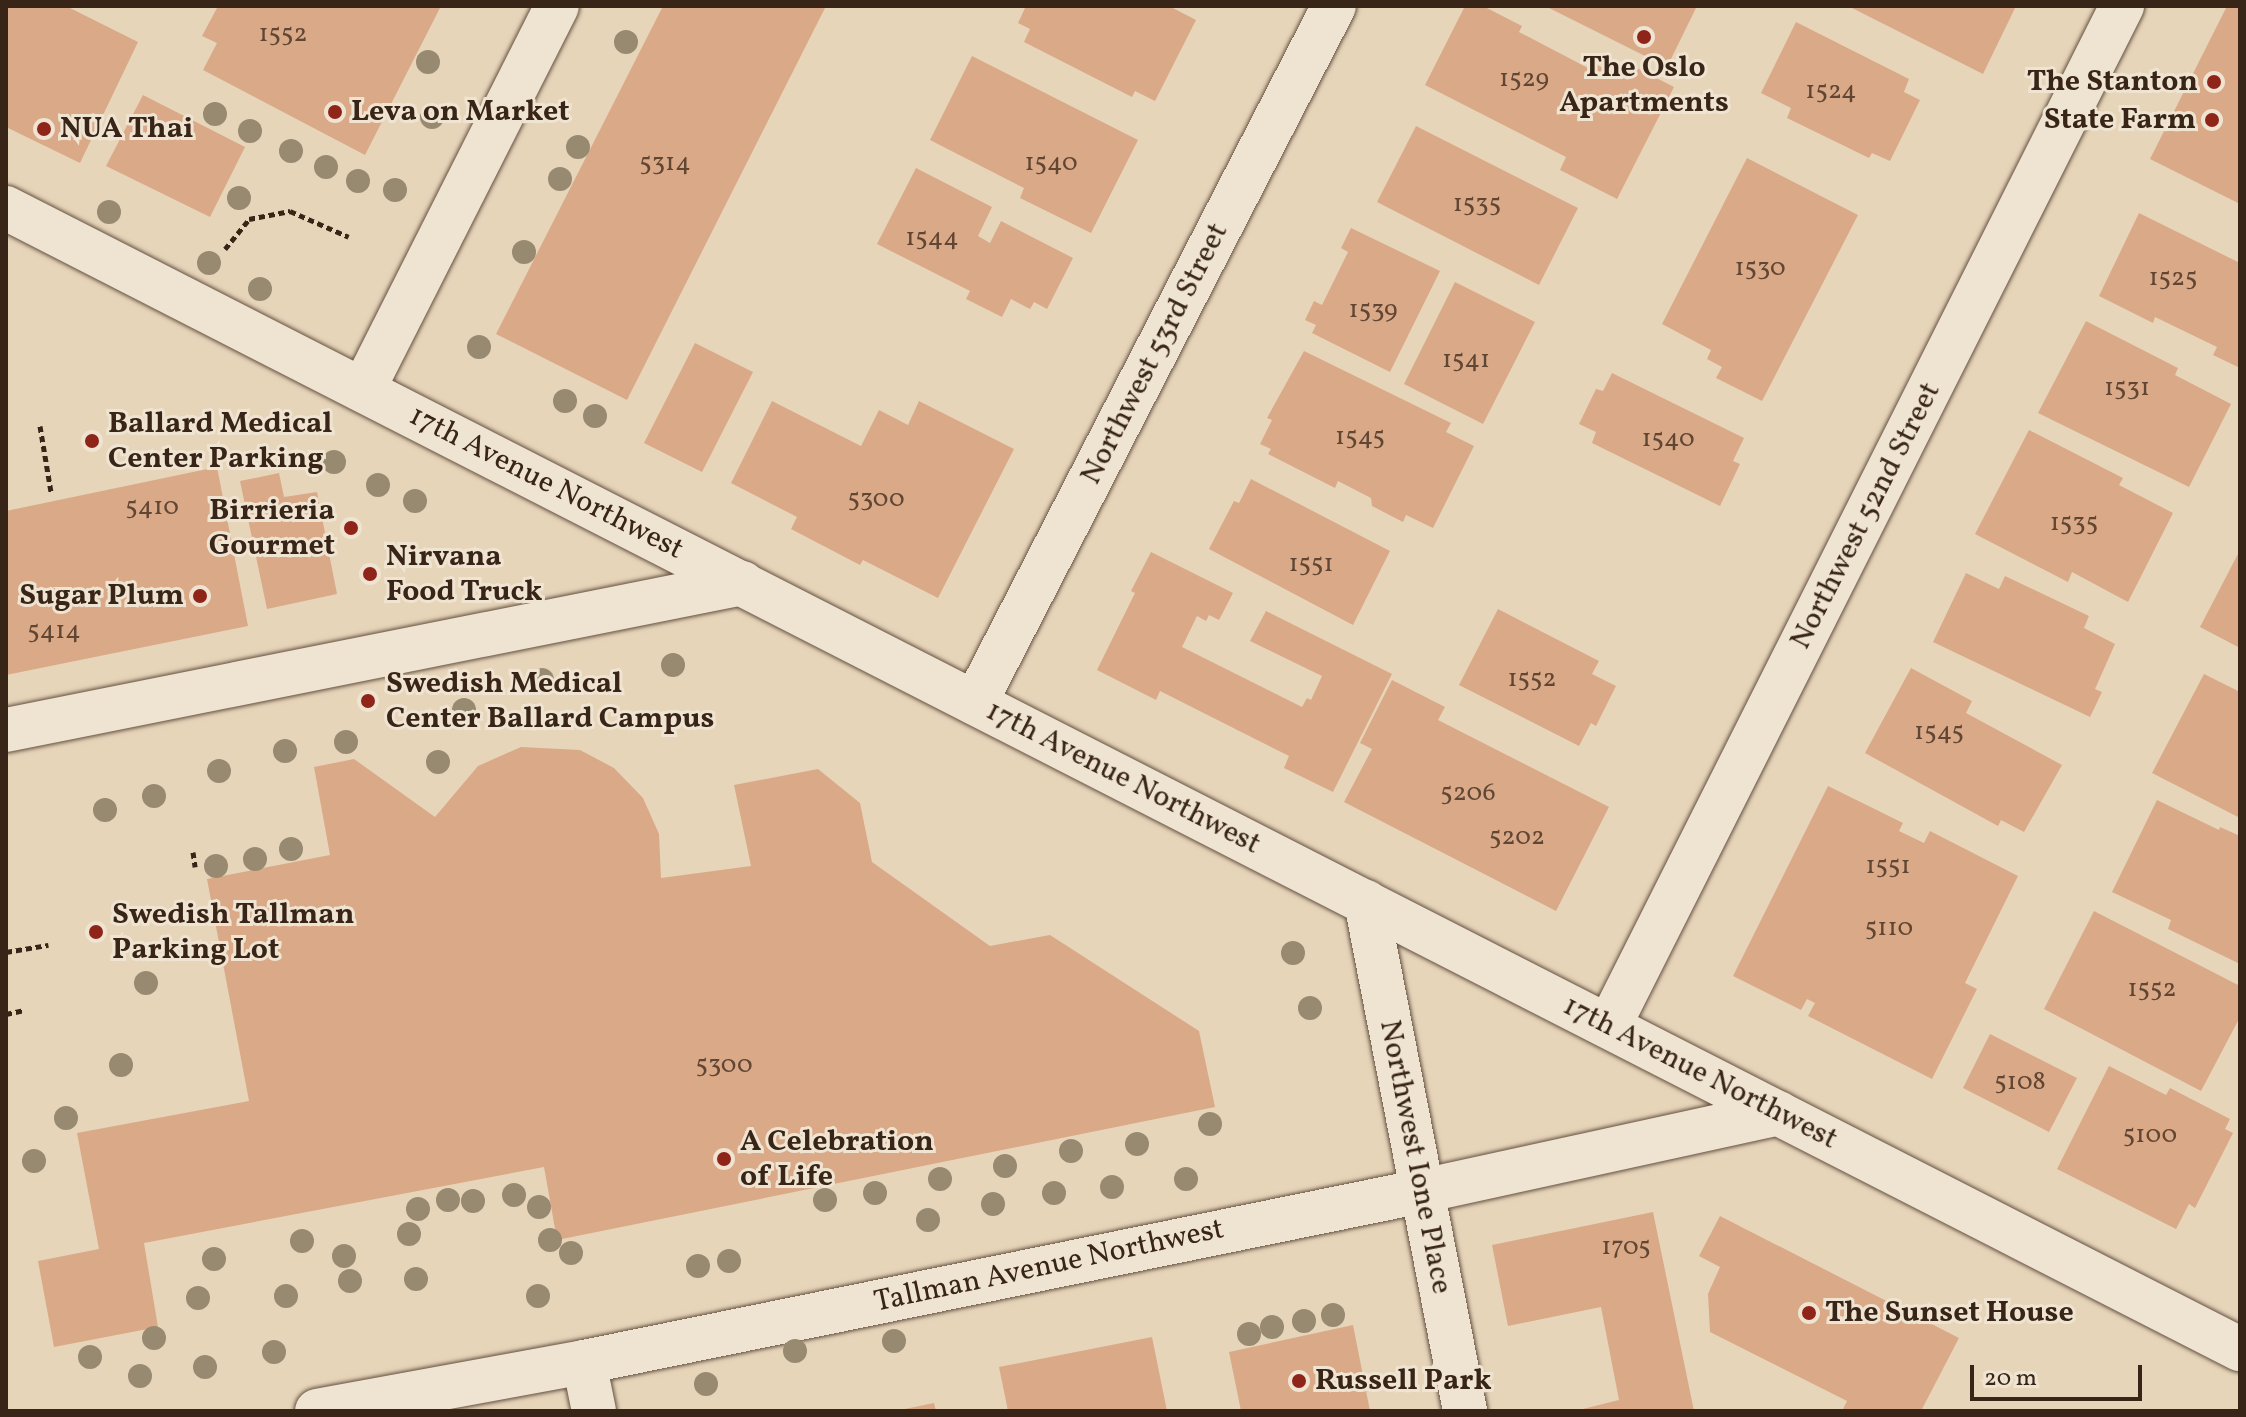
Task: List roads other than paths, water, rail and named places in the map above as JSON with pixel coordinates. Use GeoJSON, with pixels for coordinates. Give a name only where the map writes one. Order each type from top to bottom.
{"type":"FeatureCollection","features":[{"type":"Feature","properties":{"kind":"street"},"geometry":{"type":"LineString","coordinates":[[363,390],[557,6]]}},
{"type":"Feature","properties":{"kind":"street","name":"Northwest 53rd Street"},"geometry":{"type":"LineString","coordinates":[[975,703],[1334,6]]}},
{"type":"Feature","properties":{"kind":"street","name":"Northwest 52nd Street"},"geometry":{"type":"LineString","coordinates":[[1609,1026],[2122,6]]}},
{"type":"Feature","properties":{"kind":"street","name":"17th Avenue Northwest"},"geometry":{"type":"LineString","coordinates":[[6,208],[1779,1113],[2237,1341]]}},
{"type":"Feature","properties":{"kind":"street"},"geometry":{"type":"LineString","coordinates":[[6,730],[742,583]]}},
{"type":"Feature","properties":{"kind":"street","name":"Northwest Ione Place"},"geometry":{"type":"LineString","coordinates":[[1366,902],[1465,1411]]}},
{"type":"Feature","properties":{"kind":"street","name":"Tallman Avenue Northwest"},"geometry":{"type":"LineString","coordinates":[[317,1411],[584,1362],[1422,1191],[1779,1113]]}},
{"type":"Feature","properties":{"kind":"street"},"geometry":{"type":"LineString","coordinates":[[584,1362],[594,1411]]}},
{"type":"Feature","properties":{"kind":"place","name":"The Oslo Apartments"},"geometry":{"type":"Point","coordinates":[1644,37]}},
{"type":"Feature","properties":{"kind":"place","name":"The Stanton"},"geometry":{"type":"Point","coordinates":[2214,82]}},
{"type":"Feature","properties":{"kind":"place","name":"Leva on Market"},"geometry":{"type":"Point","coordinates":[335,112]}},
{"type":"Feature","properties":{"kind":"place","name":"State Farm"},"geometry":{"type":"Point","coordinates":[2212,120]}},
{"type":"Feature","properties":{"kind":"place","name":"NUA Thai"},"geometry":{"type":"Point","coordinates":[44,129]}},
{"type":"Feature","properties":{"kind":"place","name":"Ballard Medical Center Parking"},"geometry":{"type":"Point","coordinates":[92,441]}},
{"type":"Feature","properties":{"kind":"place","name":"Birrieria Gourmet"},"geometry":{"type":"Point","coordinates":[351,528]}},
{"type":"Feature","properties":{"kind":"place","name":"Nirvana Food Truck"},"geometry":{"type":"Point","coordinates":[370,574]}},
{"type":"Feature","properties":{"kind":"place","name":"Sugar Plum"},"geometry":{"type":"Point","coordinates":[200,596]}},
{"type":"Feature","properties":{"kind":"place","name":"Swedish Medical Center Ballard Campus"},"geometry":{"type":"Point","coordinates":[368,701]}},
{"type":"Feature","properties":{"kind":"place","name":"Swedish Tallman Parking Lot"},"geometry":{"type":"Point","coordinates":[96,932]}},
{"type":"Feature","properties":{"kind":"place","name":"A Celebration of Life"},"geometry":{"type":"Point","coordinates":[724,1159]}},
{"type":"Feature","properties":{"kind":"place","name":"The Sunset House"},"geometry":{"type":"Point","coordinates":[1809,1313]}},
{"type":"Feature","properties":{"kind":"place","name":"Russell Park"},"geometry":{"type":"Point","coordinates":[1299,1381]}}]}
